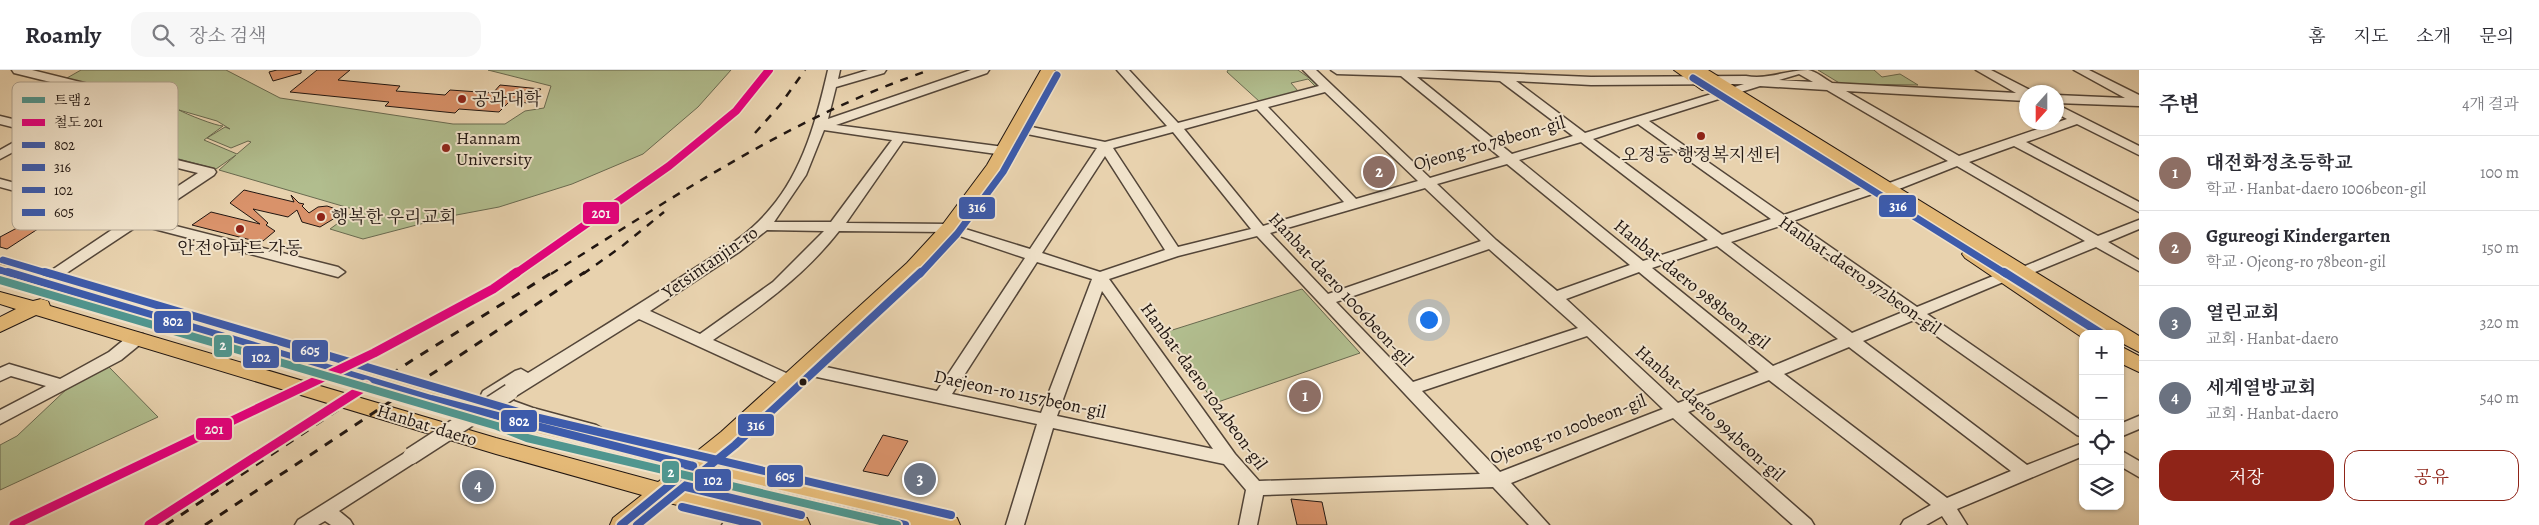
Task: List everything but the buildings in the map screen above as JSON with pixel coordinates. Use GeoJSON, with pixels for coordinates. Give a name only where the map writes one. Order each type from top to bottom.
{"type":"FeatureCollection","features":[{"type":"Feature","properties":{"kind":"main road"},"geometry":{"type":"LineString","coordinates":[[621,525],[728,438],[913,266],[949,228],[1004,151],[1048,70]]}},
{"type":"Feature","properties":{"kind":"main road"},"geometry":{"type":"LineString","coordinates":[[1681,70],[1712,83],[1890,188],[2139,344]]}},
{"type":"Feature","properties":{"kind":"main road"},"geometry":{"type":"LineString","coordinates":[[1712,83],[1870,190],[1991,267],[2003,277],[2084,330]]}},
{"type":"Feature","properties":{"kind":"main road","name":"Hanbat-daero"},"geometry":{"type":"LineString","coordinates":[[0,270],[517,423],[626,451],[949,525]]}},
{"type":"Feature","properties":{"kind":"main road"},"geometry":{"type":"LineString","coordinates":[[0,326],[36,309],[63,290]]}},
{"type":"Feature","properties":{"kind":"main road","name":"Hanbat-daero"},"geometry":{"type":"LineString","coordinates":[[0,298],[496,446],[662,492],[735,518],[799,525]]}},
{"type":"Feature","properties":{"kind":"main road"},"geometry":{"type":"LineString","coordinates":[[2124,356],[2139,365]]}},
{"type":"Feature","properties":{"kind":"street"},"geometry":{"type":"LineString","coordinates":[[18,70],[69,82]]}},
{"type":"Feature","properties":{"kind":"street","name":"Yetsintanjin-ro"},"geometry":{"type":"LineString","coordinates":[[326,511],[638,312],[734,248],[762,226],[802,172],[819,126],[834,70]]}},
{"type":"Feature","properties":{"kind":"street"},"geometry":{"type":"LineString","coordinates":[[831,85],[880,70]]}},
{"type":"Feature","properties":{"kind":"street"},"geometry":{"type":"LineString","coordinates":[[819,126],[983,70]]}},
{"type":"Feature","properties":{"kind":"street","name":"Hanbat-daero 1006beon-gil"},"geometry":{"type":"LineString","coordinates":[[1123,70],[1176,128],[1260,231],[1540,525]]}},
{"type":"Feature","properties":{"kind":"street","name":"Hanbat-daero 994beon-gil"},"geometry":{"type":"LineString","coordinates":[[1309,70],[1491,243],[1555,297],[1674,409],[1806,525]]}},
{"type":"Feature","properties":{"kind":"street"},"geometry":{"type":"LineString","coordinates":[[1337,70],[1499,74],[1591,82],[1763,83],[2019,98]]}},
{"type":"Feature","properties":{"kind":"street"},"geometry":{"type":"LineString","coordinates":[[1574,70],[1591,82]]}},
{"type":"Feature","properties":{"kind":"street"},"geometry":{"type":"LineString","coordinates":[[1712,83],[1763,83],[1800,70],[2139,266]]}},
{"type":"Feature","properties":{"kind":"street"},"geometry":{"type":"LineString","coordinates":[[1982,70],[2019,89]]}},
{"type":"Feature","properties":{"kind":"street"},"geometry":{"type":"LineString","coordinates":[[2080,70],[2139,101]]}},
{"type":"Feature","properties":{"kind":"street","name":"Hanbat-daero 988beon-gil"},"geometry":{"type":"LineString","coordinates":[[1404,72],[1771,373],[1945,506],[1958,525]]}},
{"type":"Feature","properties":{"kind":"street"},"geometry":{"type":"LineString","coordinates":[[1499,74],[1581,138]]}},
{"type":"Feature","properties":{"kind":"street","name":"Ojeong-ro 78beon-gil"},"geometry":{"type":"LineString","coordinates":[[1100,277],[1174,252],[1260,231],[1581,138],[1638,119],[1712,83]]}},
{"type":"Feature","properties":{"kind":"street"},"geometry":{"type":"LineString","coordinates":[[1017,128],[1105,146],[1328,87]]}},
{"type":"Feature","properties":{"kind":"street"},"geometry":{"type":"LineString","coordinates":[[2064,99],[2139,101]]}},
{"type":"Feature","properties":{"kind":"street"},"geometry":{"type":"LineString","coordinates":[[1260,106],[1353,204]]}},
{"type":"Feature","properties":{"kind":"street"},"geometry":{"type":"LineString","coordinates":[[2064,112],[2139,151]]}},
{"type":"Feature","properties":{"kind":"street","name":"Hanbat-daero 972beon-gil"},"geometry":{"type":"LineString","coordinates":[[1638,119],[2079,428]]}},
{"type":"Feature","properties":{"kind":"street"},"geometry":{"type":"LineString","coordinates":[[1890,188],[1958,161],[2017,142],[2078,119]]}},
{"type":"Feature","properties":{"kind":"street"},"geometry":{"type":"LineString","coordinates":[[819,126],[1004,151]]}},
{"type":"Feature","properties":{"kind":"street"},"geometry":{"type":"LineString","coordinates":[[701,341],[758,300],[802,264],[835,226],[900,137]]}},
{"type":"Feature","properties":{"kind":"street","name":"Ojeong-ro 78beon-gil"},"geometry":{"type":"LineString","coordinates":[[1581,138],[1851,340]]}},
{"type":"Feature","properties":{"kind":"street"},"geometry":{"type":"LineString","coordinates":[[2017,142],[2139,208]]}},
{"type":"Feature","properties":{"kind":"street"},"geometry":{"type":"LineString","coordinates":[[1105,146],[1174,252]]}},
{"type":"Feature","properties":{"kind":"street"},"geometry":{"type":"LineString","coordinates":[[941,398],[1105,146]]}},
{"type":"Feature","properties":{"kind":"street"},"geometry":{"type":"LineString","coordinates":[[0,155],[12,148]]}},
{"type":"Feature","properties":{"kind":"street"},"geometry":{"type":"LineString","coordinates":[[178,164],[209,172],[178,192]]}},
{"type":"Feature","properties":{"kind":"street"},"geometry":{"type":"LineString","coordinates":[[1555,297],[1639,266],[1784,222],[1870,190]]}},
{"type":"Feature","properties":{"kind":"street"},"geometry":{"type":"LineString","coordinates":[[2023,272],[2139,224]]}},
{"type":"Feature","properties":{"kind":"street"},"geometry":{"type":"LineString","coordinates":[[762,226],[949,228],[1100,277],[1047,420],[1015,525]]}},
{"type":"Feature","properties":{"kind":"street"},"geometry":{"type":"LineString","coordinates":[[42,283],[121,230]]}},
{"type":"Feature","properties":{"kind":"street"},"geometry":{"type":"LineString","coordinates":[[175,230],[338,272]]}},
{"type":"Feature","properties":{"kind":"street"},"geometry":{"type":"LineString","coordinates":[[1326,300],[1491,243]]}},
{"type":"Feature","properties":{"kind":"street","name":"Hanbat-daero 1024beon-gil"},"geometry":{"type":"LineString","coordinates":[[1100,277],[1230,459],[1255,488],[1248,525]]}},
{"type":"Feature","properties":{"kind":"street","name":"Ojeong-ro 100beon-gil"},"geometry":{"type":"LineString","coordinates":[[1255,488],[1499,480],[1674,409],[1771,373],[2003,277]]}},
{"type":"Feature","properties":{"kind":"street"},"geometry":{"type":"LineString","coordinates":[[638,312],[789,381]]}},
{"type":"Feature","properties":{"kind":"street"},"geometry":{"type":"LineString","coordinates":[[1409,389],[1588,330]]}},
{"type":"Feature","properties":{"kind":"street"},"geometry":{"type":"LineString","coordinates":[[0,418],[115,356],[137,338]]}},
{"type":"Feature","properties":{"kind":"street"},"geometry":{"type":"LineString","coordinates":[[1851,340],[2026,474]]}},
{"type":"Feature","properties":{"kind":"street"},"geometry":{"type":"LineString","coordinates":[[563,359],[556,356],[551,358],[493,390],[489,395],[492,399],[504,404],[590,429],[626,451]]}},
{"type":"Feature","properties":{"kind":"street","name":"Daejeon-ro 1157beon-gil"},"geometry":{"type":"LineString","coordinates":[[803,368],[1230,459]]}},
{"type":"Feature","properties":{"kind":"street"},"geometry":{"type":"LineString","coordinates":[[5,373],[62,386]]}},
{"type":"Feature","properties":{"kind":"street"},"geometry":{"type":"LineString","coordinates":[[2124,429],[2139,422]]}},
{"type":"Feature","properties":{"kind":"street"},"geometry":{"type":"LineString","coordinates":[[1910,525],[1945,506],[2026,474],[2079,450]]}},
{"type":"Feature","properties":{"kind":"street"},"geometry":{"type":"LineString","coordinates":[[2124,460],[2139,470]]}},
{"type":"Feature","properties":{"kind":"street"},"geometry":{"type":"LineString","coordinates":[[304,525],[326,511],[344,525]]}},
{"type":"Feature","properties":{"kind":"green space","name":"Hannam University"},"geometry":{"type":"Polygon","coordinates":[[[81,70],[226,70],[280,98],[453,124],[505,124],[525,111],[544,108],[551,86],[488,70],[731,70],[698,107],[643,154],[572,184],[499,207],[451,216],[363,239],[330,229],[356,210],[219,170],[236,155],[216,169],[178,159],[178,82],[81,82],[67,78],[81,70]],[[179,110],[223,126],[204,140],[237,154],[251,142],[248,141],[231,148],[207,138],[225,127],[230,129],[217,121],[179,110]]]}},
{"type":"Feature","properties":{"kind":"green space"},"geometry":{"type":"Polygon","coordinates":[[[1228,70],[1298,70],[1319,85],[1316,87],[1308,79],[1291,83],[1298,91],[1260,102],[1227,72],[1228,70]]]}},
{"type":"Feature","properties":{"kind":"green space"},"geometry":{"type":"Polygon","coordinates":[[[1818,70],[1874,70],[1882,77],[1900,74],[1918,85],[1841,84],[1818,70]]]}},
{"type":"Feature","properties":{"kind":"green space"},"geometry":{"type":"Polygon","coordinates":[[[1302,289],[1360,353],[1215,403],[1163,333],[1302,289]]]}},
{"type":"Feature","properties":{"kind":"green space"},"geometry":{"type":"Polygon","coordinates":[[[109,367],[158,417],[0,490],[0,445],[17,436],[71,385],[109,367]]]}},
{"type":"Feature","properties":{"kind":"railway"},"geometry":{"type":"LineString","coordinates":[[755,133],[780,105],[805,70]]}},
{"type":"Feature","properties":{"kind":"railway"},"geometry":{"type":"LineString","coordinates":[[551,274],[688,188],[782,135],[879,89],[930,70]]}},
{"type":"Feature","properties":{"kind":"railway"},"geometry":{"type":"LineString","coordinates":[[583,274],[621,247],[664,212]]}},
{"type":"Feature","properties":{"kind":"railway"},"geometry":{"type":"LineString","coordinates":[[166,525],[411,361],[553,272]]}},
{"type":"Feature","properties":{"kind":"railway"},"geometry":{"type":"LineString","coordinates":[[205,525],[585,272]]}},
{"type":"Feature","properties":{"kind":"tram line","name":"2"},"geometry":{"type":"LineString","coordinates":[[0,280],[497,426],[527,438],[897,525]]}},
{"type":"Feature","properties":{"kind":"rail line","name":"201"},"geometry":{"type":"LineString","coordinates":[[14,525],[374,353],[493,289],[669,166],[736,111],[769,70]]}},
{"type":"Feature","properties":{"kind":"rail line","name":"201"},"geometry":{"type":"LineString","coordinates":[[149,525],[366,386]]}},
{"type":"Feature","properties":{"kind":"transit line","name":"316"},"geometry":{"type":"LineString","coordinates":[[637,525],[735,445],[920,274],[957,234],[1003,172],[1057,75]]}},
{"type":"Feature","properties":{"kind":"transit line","name":"316"},"geometry":{"type":"LineString","coordinates":[[1693,78],[2096,330]]}},
{"type":"Feature","properties":{"kind":"transit line","name":"605"},"geometry":{"type":"LineString","coordinates":[[3,260],[539,418],[951,515]]}},
{"type":"Feature","properties":{"kind":"transit line","name":"802"},"geometry":{"type":"LineString","coordinates":[[0,270],[431,399],[693,466]]}},
{"type":"Feature","properties":{"kind":"transit line","name":"102"},"geometry":{"type":"LineString","coordinates":[[0,280],[533,438],[905,525]]}},
{"type":"Feature","properties":{"kind":"transit line","name":"802"},"geometry":{"type":"LineString","coordinates":[[621,525],[693,466]]}},
{"type":"Feature","properties":{"kind":"transit line","name":"605"},"geometry":{"type":"LineString","coordinates":[[686,487],[801,515]]}},
{"type":"Feature","properties":{"kind":"transit line","name":"102"},"geometry":{"type":"LineString","coordinates":[[682,507],[757,525]]}},
{"type":"Feature","properties":{"kind":"place","name":"공과대학"},"geometry":{"type":"Point","coordinates":[462,99]}},
{"type":"Feature","properties":{"kind":"place","name":"오정동 행정복지센터"},"geometry":{"type":"Point","coordinates":[1701,136]}},
{"type":"Feature","properties":{"kind":"place","name":"Hannam University"},"geometry":{"type":"Point","coordinates":[446,148]}},
{"type":"Feature","properties":{"kind":"place","name":"Ggureogi Kindergarten"},"geometry":{"type":"Point","coordinates":[1379,172]}},
{"type":"Feature","properties":{"kind":"place","name":"행복한 우리교회"},"geometry":{"type":"Point","coordinates":[321,217]}},
{"type":"Feature","properties":{"kind":"place","name":"안전아파트 가동"},"geometry":{"type":"Point","coordinates":[240,229]}},
{"type":"Feature","properties":{"kind":"place","name":"대전화정초등학교"},"geometry":{"type":"Point","coordinates":[1305,396]}},
{"type":"Feature","properties":{"kind":"place","name":"열린교회"},"geometry":{"type":"Point","coordinates":[920,479]}},
{"type":"Feature","properties":{"kind":"place","name":"세계열방교회"},"geometry":{"type":"Point","coordinates":[478,486]}}]}
